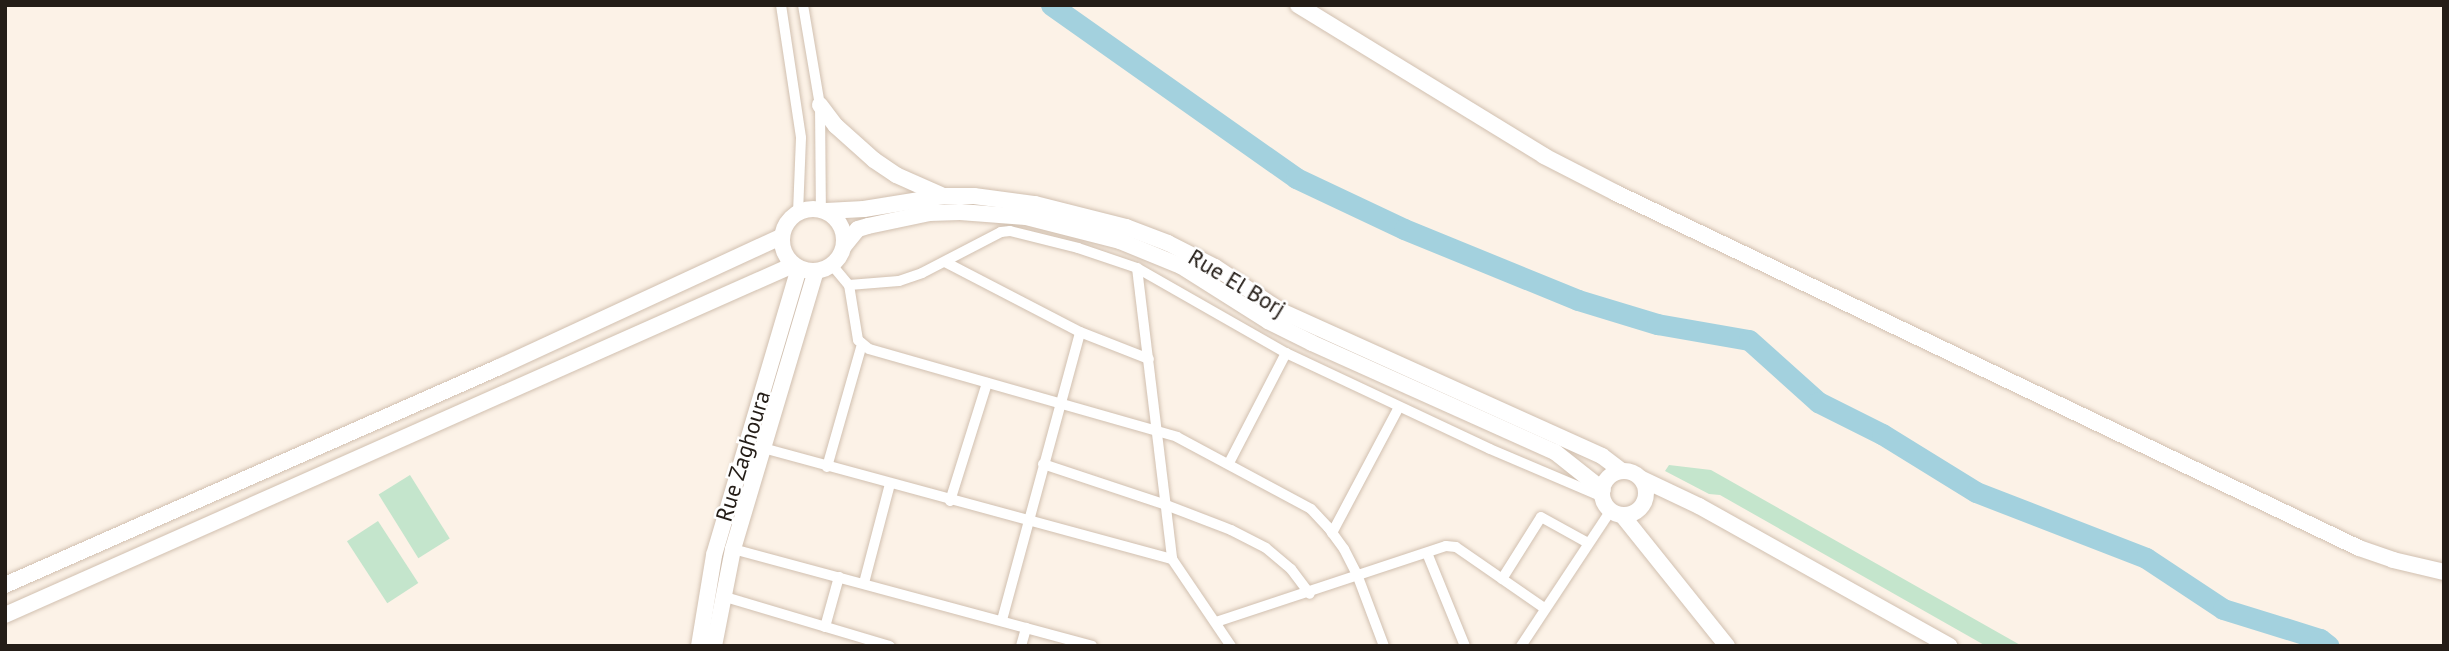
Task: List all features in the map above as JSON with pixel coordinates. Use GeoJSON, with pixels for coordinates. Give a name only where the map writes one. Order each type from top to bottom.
{"type":"FeatureCollection","features":[{"type":"Feature","properties":{"kind":"main road"},"geometry":{"type":"LineString","coordinates":[[1298,5],[1544,156],[1616,193],[2359,548],[2393,560],[2444,572]]}},
{"type":"Feature","properties":{"kind":"main road"},"geometry":{"type":"LineString","coordinates":[[820,105],[845,135],[874,160],[919,187],[943,196]]}},
{"type":"Feature","properties":{"kind":"main road","name":"Rue El Borj"},"geometry":{"type":"LineString","coordinates":[[824,211],[864,209],[943,196],[1035,204],[1147,234],[1215,267],[1281,311],[1602,456],[1622,471]]}},
{"type":"Feature","properties":{"kind":"main road"},"geometry":{"type":"LineString","coordinates":[[5,615],[508,390],[796,267],[816,271],[832,265],[844,246],[841,226],[824,211],[798,212],[786,223],[781,237],[784,253],[796,267]]}},
{"type":"Feature","properties":{"kind":"main road","name":"Rue El Borj"},"geometry":{"type":"LineString","coordinates":[[844,246],[858,229],[868,226],[929,213],[960,212],[1026,217],[1120,241],[1181,266],[1268,321],[1312,343],[1555,452],[1610,503],[1727,646]]}},
{"type":"Feature","properties":{"kind":"main road"},"geometry":{"type":"LineString","coordinates":[[5,585],[497,368],[781,237]]}},
{"type":"Feature","properties":{"kind":"main road","name":"Rue Zaghoura"},"geometry":{"type":"LineString","coordinates":[[699,646],[714,555],[796,267]]}},
{"type":"Feature","properties":{"kind":"main road","name":"Rue Zaghoura"},"geometry":{"type":"LineString","coordinates":[[714,646],[733,549],[816,271]]}},
{"type":"Feature","properties":{"kind":"main road"},"geometry":{"type":"LineString","coordinates":[[497,368],[508,390]]}},
{"type":"Feature","properties":{"kind":"main road"},"geometry":{"type":"LineString","coordinates":[[1642,479],[1646,493],[1642,507],[1610,503],[1609,477],[1622,471],[1636,474],[1699,506],[1949,646]]}},
{"type":"Feature","properties":{"kind":"street"},"geometry":{"type":"LineString","coordinates":[[781,5],[801,138],[798,212]]}},
{"type":"Feature","properties":{"kind":"street"},"geometry":{"type":"LineString","coordinates":[[803,5],[820,105],[824,211]]}},
{"type":"Feature","properties":{"kind":"street"},"geometry":{"type":"LineString","coordinates":[[849,285],[898,281],[945,262],[1001,232],[1010,231],[1078,248],[1137,268],[1286,353],[1610,503],[1588,543],[1521,646]]}},
{"type":"Feature","properties":{"kind":"street"},"geometry":{"type":"LineString","coordinates":[[945,262],[1080,332],[1149,359]]}},
{"type":"Feature","properties":{"kind":"street"},"geometry":{"type":"LineString","coordinates":[[827,467],[862,344],[852,315],[849,285],[832,265]]}},
{"type":"Feature","properties":{"kind":"street"},"geometry":{"type":"LineString","coordinates":[[1137,268],[1172,559],[1231,646]]}},
{"type":"Feature","properties":{"kind":"street"},"geometry":{"type":"LineString","coordinates":[[1002,620],[1080,332]]}},
{"type":"Feature","properties":{"kind":"street"},"geometry":{"type":"LineString","coordinates":[[862,344],[878,353],[1158,431],[1230,463],[1311,509],[1332,533],[1358,577],[1384,646]]}},
{"type":"Feature","properties":{"kind":"street"},"geometry":{"type":"LineString","coordinates":[[1230,463],[1286,353]]}},
{"type":"Feature","properties":{"kind":"street"},"geometry":{"type":"LineString","coordinates":[[950,501],[987,383]]}},
{"type":"Feature","properties":{"kind":"street"},"geometry":{"type":"LineString","coordinates":[[1332,533],[1399,407]]}},
{"type":"Feature","properties":{"kind":"street"},"geometry":{"type":"LineString","coordinates":[[763,448],[950,501],[1172,559]]}},
{"type":"Feature","properties":{"kind":"street"},"geometry":{"type":"LineString","coordinates":[[1043,464],[1166,505],[1266,548],[1291,569],[1310,594]]}},
{"type":"Feature","properties":{"kind":"street"},"geometry":{"type":"LineString","coordinates":[[864,583],[890,484]]}},
{"type":"Feature","properties":{"kind":"street"},"geometry":{"type":"LineString","coordinates":[[1502,579],[1541,517],[1588,543]]}},
{"type":"Feature","properties":{"kind":"street"},"geometry":{"type":"LineString","coordinates":[[1216,622],[1310,594],[1446,546],[1456,547],[1544,608]]}},
{"type":"Feature","properties":{"kind":"street"},"geometry":{"type":"LineString","coordinates":[[733,549],[1092,646]]}},
{"type":"Feature","properties":{"kind":"street"},"geometry":{"type":"LineString","coordinates":[[1427,553],[1465,646]]}},
{"type":"Feature","properties":{"kind":"street"},"geometry":{"type":"LineString","coordinates":[[825,627],[839,577]]}},
{"type":"Feature","properties":{"kind":"street"},"geometry":{"type":"LineString","coordinates":[[722,596],[890,646]]}},
{"type":"Feature","properties":{"kind":"street"},"geometry":{"type":"LineString","coordinates":[[1021,646],[1026,628]]}},
{"type":"Feature","properties":{"kind":"green space"},"geometry":{"type":"Polygon","coordinates":[[[1669,465],[1711,470],[2022,646],[1986,646],[1720,495],[1709,494],[1665,471],[1669,465]]]}},
{"type":"Feature","properties":{"kind":"green space"},"geometry":{"type":"Polygon","coordinates":[[[410,475],[450,539],[418,558],[379,495],[410,475]]]}},
{"type":"Feature","properties":{"kind":"green space"},"geometry":{"type":"Polygon","coordinates":[[[378,521],[418,583],[387,603],[347,541],[378,521]]]}},
{"type":"Feature","properties":{"kind":"waterway"},"geometry":{"type":"LineString","coordinates":[[1051,5],[1296,178],[1404,229],[1578,300],[1657,324],[1749,340],[1818,402],[1882,434],[1976,492],[2146,558],[2223,609],[2320,639],[2329,646]]}}]}
